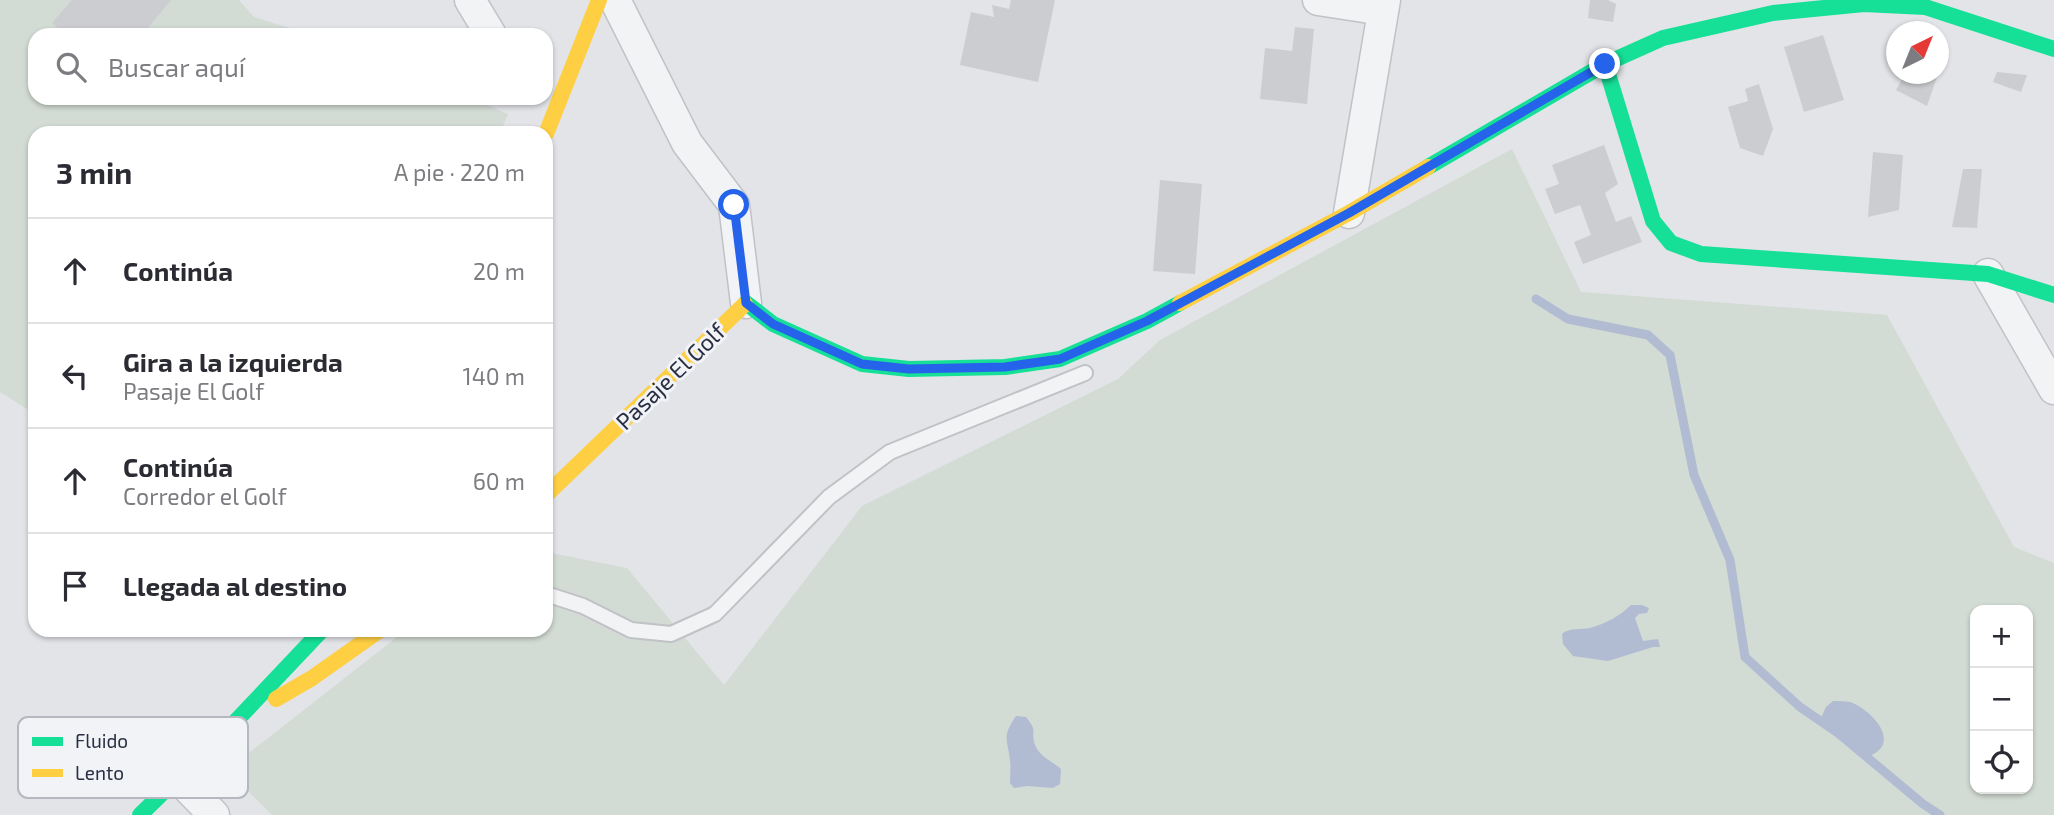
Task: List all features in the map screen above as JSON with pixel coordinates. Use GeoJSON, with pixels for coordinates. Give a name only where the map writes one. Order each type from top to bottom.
{"type":"FeatureCollection","features":[{"type":"Feature","properties":{"kind":"street"},"geometry":{"type":"LineString","coordinates":[[470,0],[487,28]]}},
{"type":"Feature","properties":{"kind":"street"},"geometry":{"type":"LineString","coordinates":[[553,100],[599,0]]}},
{"type":"Feature","properties":{"kind":"street"},"geometry":{"type":"LineString","coordinates":[[615,0],[687,143],[734,205],[746,303],[773,324],[862,364],[909,369],[1005,367],[1060,359],[1147,321],[1349,213],[1605,64],[1663,38],[1773,13],[1864,4],[1930,3],[2054,49]]}},
{"type":"Feature","properties":{"kind":"street"},"geometry":{"type":"LineString","coordinates":[[1318,0],[1384,5],[1349,213]]}},
{"type":"Feature","properties":{"kind":"street"},"geometry":{"type":"LineString","coordinates":[[1605,64],[1653,221],[1671,243],[1701,254],[1988,274],[2054,295]]}},
{"type":"Feature","properties":{"kind":"street"},"geometry":{"type":"LineString","coordinates":[[1988,274],[2054,389]]}},
{"type":"Feature","properties":{"kind":"street","name":"Pasaje El Golf"},"geometry":{"type":"LineString","coordinates":[[553,488],[746,303]]}},
{"type":"Feature","properties":{"kind":"street"},"geometry":{"type":"LineString","coordinates":[[240,717],[315,637]]}},
{"type":"Feature","properties":{"kind":"street"},"geometry":{"type":"LineString","coordinates":[[244,717],[312,678],[370,637]]}},
{"type":"Feature","properties":{"kind":"street"},"geometry":{"type":"LineString","coordinates":[[141,815],[158,798]]}},
{"type":"Feature","properties":{"kind":"street"},"geometry":{"type":"LineString","coordinates":[[197,798],[214,815]]}},
{"type":"Feature","properties":{"kind":"lane"},"geometry":{"type":"LineString","coordinates":[[553,596],[583,606],[631,630],[671,634],[715,614],[829,497],[890,453],[1086,373]]}},
{"type":"Feature","properties":{"kind":"shaded area"},"geometry":{"type":"Polygon","coordinates":[[[0,0],[239,0],[254,17],[289,28],[28,28],[28,105],[487,105],[508,114],[503,126],[28,126],[28,410],[0,392],[0,0]]]}},
{"type":"Feature","properties":{"kind":"shaded area"},"geometry":{"type":"Polygon","coordinates":[[[1512,149],[1581,292],[1887,315],[2014,547],[2054,563],[2054,815],[272,815],[248,791],[248,754],[397,637],[553,637],[553,553],[627,568],[724,685],[862,506],[1118,379],[1160,340],[1512,149]]]}},
{"type":"Feature","properties":{"kind":"water"},"geometry":{"type":"Polygon","coordinates":[[[1631,605],[1649,608],[1647,613],[1639,614],[1635,618],[1643,641],[1658,639],[1660,647],[1608,661],[1573,656],[1563,644],[1562,634],[1565,632],[1601,624],[1631,605]]]}},
{"type":"Feature","properties":{"kind":"water"},"geometry":{"type":"Polygon","coordinates":[[[1833,701],[1856,704],[1875,720],[1883,734],[1884,741],[1880,749],[1868,757],[1820,720],[1826,707],[1833,701]]]}},
{"type":"Feature","properties":{"kind":"water"},"geometry":{"type":"Polygon","coordinates":[[[1016,716],[1026,717],[1033,729],[1037,749],[1061,769],[1060,784],[1053,788],[1014,788],[1010,783],[1007,737],[1016,716]]]}},
{"type":"Feature","properties":{"kind":"building"},"geometry":{"type":"Polygon","coordinates":[[[72,0],[171,0],[148,28],[58,28],[52,23],[72,0]]]}},
{"type":"Feature","properties":{"kind":"building"},"geometry":{"type":"Polygon","coordinates":[[[1011,0],[1055,0],[1038,82],[960,65],[971,12],[994,17],[992,5],[1009,9],[1011,0]]]}},
{"type":"Feature","properties":{"kind":"building"},"geometry":{"type":"Polygon","coordinates":[[[1590,0],[1608,0],[1616,4],[1613,22],[1588,18],[1590,0]]]}},
{"type":"Feature","properties":{"kind":"building"},"geometry":{"type":"Polygon","coordinates":[[[1295,27],[1314,29],[1307,104],[1260,99],[1265,48],[1292,51],[1295,27]]]}},
{"type":"Feature","properties":{"kind":"building"},"geometry":{"type":"Polygon","coordinates":[[[1823,35],[1844,100],[1804,112],[1784,47],[1823,35]]]}},
{"type":"Feature","properties":{"kind":"building"},"geometry":{"type":"Polygon","coordinates":[[[1997,72],[2027,75],[2021,92],[1993,82],[1997,72]]]}},
{"type":"Feature","properties":{"kind":"building"},"geometry":{"type":"Polygon","coordinates":[[[1759,84],[1773,129],[1763,156],[1740,148],[1728,107],[1748,101],[1745,89],[1759,84]]]}},
{"type":"Feature","properties":{"kind":"building"},"geometry":{"type":"Polygon","coordinates":[[[1899,84],[1935,84],[1927,106],[1896,90],[1899,84]]]}},
{"type":"Feature","properties":{"kind":"building"},"geometry":{"type":"Polygon","coordinates":[[[1604,145],[1618,184],[1605,193],[1616,222],[1631,216],[1642,242],[1583,264],[1574,242],[1591,235],[1580,205],[1555,214],[1545,189],[1559,184],[1552,165],[1604,145]]]}},
{"type":"Feature","properties":{"kind":"building"},"geometry":{"type":"Polygon","coordinates":[[[1873,152],[1903,155],[1899,210],[1868,217],[1873,152]]]}},
{"type":"Feature","properties":{"kind":"building"},"geometry":{"type":"Polygon","coordinates":[[[1963,169],[1982,169],[1977,228],[1952,227],[1963,169]]]}},
{"type":"Feature","properties":{"kind":"building"},"geometry":{"type":"Polygon","coordinates":[[[1160,180],[1202,184],[1195,274],[1153,271],[1160,180]]]}},
{"type":"Feature","properties":{"kind":"waterway"},"geometry":{"type":"LineString","coordinates":[[1536,299],[1568,319],[1648,335],[1670,355],[1694,475],[1730,560],[1745,657],[1800,707],[1838,733],[1940,815]]}},
{"type":"Feature","properties":{"kind":"traffic: fast"},"geometry":{"type":"LineString","coordinates":[[1428,167],[1605,64],[1663,38],[1773,13],[1864,4],[1925,7],[2054,49]]}},
{"type":"Feature","properties":{"kind":"traffic: fast"},"geometry":{"type":"LineString","coordinates":[[1605,64],[1653,221],[1671,243],[1701,254],[1988,274],[2054,295]]}},
{"type":"Feature","properties":{"kind":"traffic: fast"},"geometry":{"type":"LineString","coordinates":[[745,304],[773,324],[862,364],[909,369],[1005,367],[1060,359],[1147,321],[1180,303]]}},
{"type":"Feature","properties":{"kind":"traffic: fast"},"geometry":{"type":"LineString","coordinates":[[240,717],[315,637]]}},
{"type":"Feature","properties":{"kind":"traffic: fast"},"geometry":{"type":"LineString","coordinates":[[140,815],[157,798]]}},
{"type":"Feature","properties":{"kind":"traffic: slow"},"geometry":{"type":"LineString","coordinates":[[549,126],[599,0]]}},
{"type":"Feature","properties":{"kind":"traffic: slow"},"geometry":{"type":"LineString","coordinates":[[1180,303],[1349,213],[1428,167]]}},
{"type":"Feature","properties":{"kind":"traffic: slow"},"geometry":{"type":"LineString","coordinates":[[553,488],[745,304]]}},
{"type":"Feature","properties":{"kind":"traffic: slow"},"geometry":{"type":"LineString","coordinates":[[276,699],[312,678],[370,637]]}},
{"type":"Feature","properties":{"kind":"route"},"geometry":{"type":"LineString","coordinates":[[734,205],[746,303],[773,324],[862,364],[909,369],[1005,367],[1060,359],[1147,321],[1349,213],[1605,64]]}}]}
